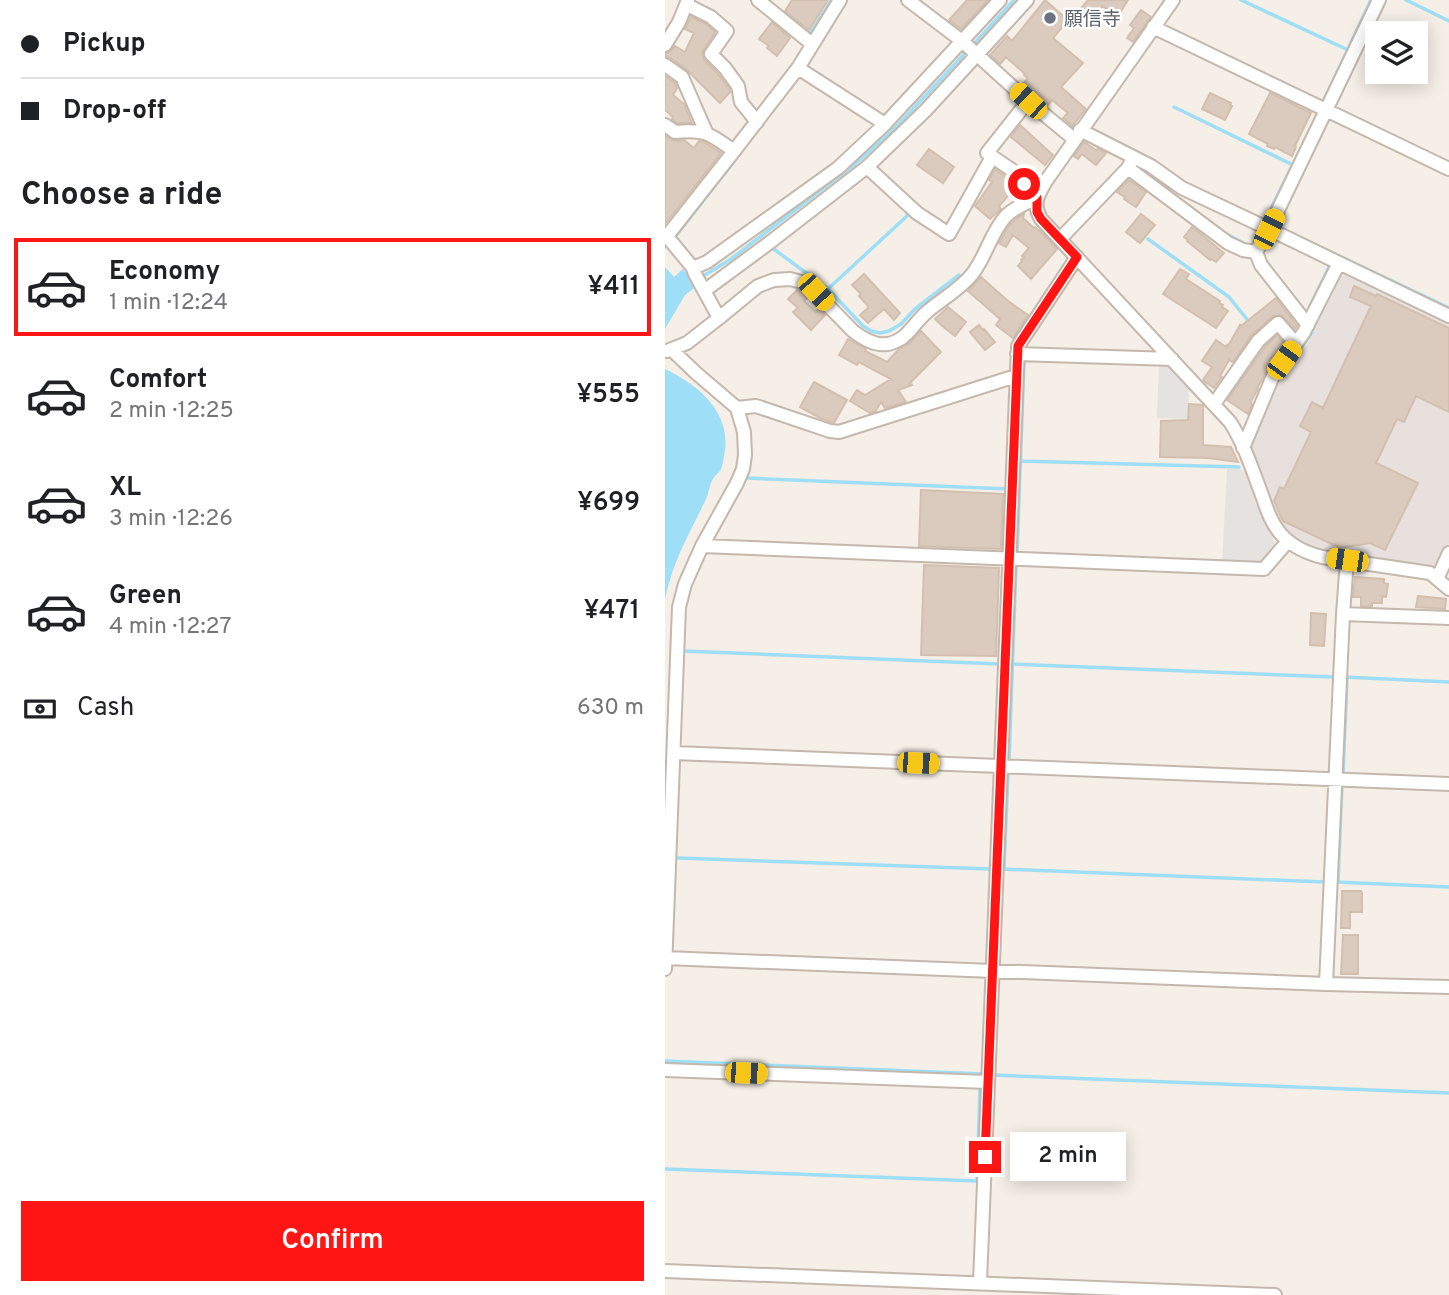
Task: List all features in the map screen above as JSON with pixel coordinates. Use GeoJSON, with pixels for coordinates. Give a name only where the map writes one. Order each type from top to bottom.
{"type":"FeatureCollection","features":[{"type":"Feature","properties":{"kind":"street"},"geometry":{"type":"LineString","coordinates":[[758,0],[812,44]]}},
{"type":"Feature","properties":{"kind":"street"},"geometry":{"type":"LineString","coordinates":[[908,0],[977,53],[1028,101],[1077,135],[1131,162],[1228,243],[1256,252]]}},
{"type":"Feature","properties":{"kind":"street"},"geometry":{"type":"LineString","coordinates":[[694,271],[838,168],[885,124],[1000,0]]}},
{"type":"Feature","properties":{"kind":"street"},"geometry":{"type":"LineString","coordinates":[[703,289],[867,167],[911,125],[1027,0]]}},
{"type":"Feature","properties":{"kind":"street"},"geometry":{"type":"LineString","coordinates":[[665,969],[679,607],[685,584],[702,546],[737,483],[745,455],[744,432],[737,408],[669,351],[687,342],[758,286],[774,280],[790,279],[806,283],[860,337],[877,344],[889,344],[905,336],[927,312],[975,271],[1005,217],[1037,197],[1077,135],[1173,0]]}},
{"type":"Feature","properties":{"kind":"street"},"geometry":{"type":"LineString","coordinates":[[1256,252],[1379,0]]}},
{"type":"Feature","properties":{"kind":"street"},"geometry":{"type":"LineString","coordinates":[[719,318],[694,271],[666,235],[797,68],[837,1]]}},
{"type":"Feature","properties":{"kind":"street"},"geometry":{"type":"LineString","coordinates":[[665,45],[687,2],[711,17],[727,31],[711,54],[738,86],[741,102],[757,122]]}},
{"type":"Feature","properties":{"kind":"street"},"geometry":{"type":"LineString","coordinates":[[1153,27],[1449,169]]}},
{"type":"Feature","properties":{"kind":"street"},"geometry":{"type":"LineString","coordinates":[[665,65],[682,77],[706,132]]}},
{"type":"Feature","properties":{"kind":"street"},"geometry":{"type":"LineString","coordinates":[[797,68],[885,124]]}},
{"type":"Feature","properties":{"kind":"street"},"geometry":{"type":"LineString","coordinates":[[1028,101],[987,153],[1011,170],[1037,197],[1037,212],[1041,219],[1230,422],[1239,437],[1271,520],[1279,532],[1288,541],[1310,554],[1430,573],[1449,589]]}},
{"type":"Feature","properties":{"kind":"street"},"geometry":{"type":"LineString","coordinates":[[665,125],[675,132],[706,132],[734,151]]}},
{"type":"Feature","properties":{"kind":"street"},"geometry":{"type":"LineString","coordinates":[[867,167],[917,213],[949,234],[992,157]]}},
{"type":"Feature","properties":{"kind":"street"},"geometry":{"type":"LineString","coordinates":[[1131,162],[1151,166],[1182,188],[1449,316]]}},
{"type":"Feature","properties":{"kind":"street"},"geometry":{"type":"LineString","coordinates":[[1060,239],[1131,162]]}},
{"type":"Feature","properties":{"kind":"street"},"geometry":{"type":"LineString","coordinates":[[1256,252],[1261,265],[1308,325]]}},
{"type":"Feature","properties":{"kind":"street"},"geometry":{"type":"LineString","coordinates":[[980,1282],[1017,354],[1018,346],[1077,257]]}},
{"type":"Feature","properties":{"kind":"street"},"geometry":{"type":"LineString","coordinates":[[1243,448],[1273,376],[1308,325],[1339,263]]}},
{"type":"Feature","properties":{"kind":"street"},"geometry":{"type":"LineString","coordinates":[[1214,404],[1258,341],[1278,323],[1296,344]]}},
{"type":"Feature","properties":{"kind":"street"},"geometry":{"type":"LineString","coordinates":[[1017,354],[1172,359]]}},
{"type":"Feature","properties":{"kind":"street"},"geometry":{"type":"LineString","coordinates":[[737,408],[756,406],[839,432],[1016,376]]}},
{"type":"Feature","properties":{"kind":"street"},"geometry":{"type":"LineString","coordinates":[[702,546],[1264,569],[1288,541]]}},
{"type":"Feature","properties":{"kind":"street"},"geometry":{"type":"LineString","coordinates":[[1437,579],[1449,553]]}},
{"type":"Feature","properties":{"kind":"street"},"geometry":{"type":"LineString","coordinates":[[1326,984],[1347,560]]}},
{"type":"Feature","properties":{"kind":"street"},"geometry":{"type":"LineString","coordinates":[[1343,614],[1449,618]]}},
{"type":"Feature","properties":{"kind":"street"},"geometry":{"type":"LineString","coordinates":[[674,753],[1449,784]]}},
{"type":"Feature","properties":{"kind":"street"},"geometry":{"type":"LineString","coordinates":[[665,958],[1449,988]]}},
{"type":"Feature","properties":{"kind":"street"},"geometry":{"type":"LineString","coordinates":[[665,1070],[988,1082]]}},
{"type":"Feature","properties":{"kind":"street"},"geometry":{"type":"LineString","coordinates":[[665,1271],[1275,1295]]}},
{"type":"Feature","properties":{"kind":"shaded area"},"geometry":{"type":"Polygon","coordinates":[[[1346,272],[1449,322],[1449,543],[1439,564],[1434,566],[1322,551],[1294,538],[1279,520],[1252,449],[1252,442],[1277,377],[1284,368],[1288,370],[1313,335],[1316,321],[1338,275],[1346,272]]]}},
{"type":"Feature","properties":{"kind":"shaded area"},"geometry":{"type":"Polygon","coordinates":[[[1159,363],[1165,364],[1189,389],[1188,419],[1157,418],[1159,363]]]}},
{"type":"Feature","properties":{"kind":"shaded area"},"geometry":{"type":"Polygon","coordinates":[[[1227,469],[1241,469],[1247,475],[1276,547],[1261,565],[1222,564],[1227,469]]]}},
{"type":"Feature","properties":{"kind":"water"},"geometry":{"type":"Polygon","coordinates":[[[665,267],[674,277],[683,269],[697,286],[685,295],[665,329],[665,267]]]}},
{"type":"Feature","properties":{"kind":"water"},"geometry":{"type":"Polygon","coordinates":[[[665,369],[689,382],[709,400],[722,423],[725,450],[721,469],[712,481],[677,560],[665,600],[665,369]]]}},
{"type":"Feature","properties":{"kind":"building"},"geometry":{"type":"Polygon","coordinates":[[[792,0],[828,0],[809,30],[785,11],[792,0]]]}},
{"type":"Feature","properties":{"kind":"building"},"geometry":{"type":"Polygon","coordinates":[[[967,0],[988,0],[961,29],[949,20],[967,0]]]}},
{"type":"Feature","properties":{"kind":"building"},"geometry":{"type":"Polygon","coordinates":[[[1045,0],[1068,20],[1053,38],[1083,63],[1061,87],[1086,109],[1072,126],[1063,118],[1068,113],[1052,100],[1047,106],[1023,84],[1028,78],[1006,57],[1000,64],[990,55],[1007,36],[1012,41],[1045,0]]]}},
{"type":"Feature","properties":{"kind":"building"},"geometry":{"type":"Polygon","coordinates":[[[1088,0],[1128,0],[1118,16],[1102,6],[1091,25],[1075,15],[1088,0]]]}},
{"type":"Feature","properties":{"kind":"building"},"geometry":{"type":"Polygon","coordinates":[[[1141,10],[1151,17],[1133,42],[1127,38],[1134,28],[1130,25],[1141,10]]]}},
{"type":"Feature","properties":{"kind":"building"},"geometry":{"type":"Polygon","coordinates":[[[691,17],[715,32],[702,53],[704,60],[730,90],[720,103],[687,70],[665,56],[675,46],[685,52],[694,33],[685,29],[691,17]]]}},
{"type":"Feature","properties":{"kind":"building"},"geometry":{"type":"Polygon","coordinates":[[[772,22],[790,38],[777,56],[759,39],[772,22]]]}},
{"type":"Feature","properties":{"kind":"building"},"geometry":{"type":"Polygon","coordinates":[[[665,76],[675,83],[677,88],[673,95],[684,104],[692,123],[677,123],[665,110],[665,76]]]}},
{"type":"Feature","properties":{"kind":"building"},"geometry":{"type":"Polygon","coordinates":[[[1210,93],[1231,103],[1225,120],[1202,109],[1210,93]]]}},
{"type":"Feature","properties":{"kind":"building"},"geometry":{"type":"Polygon","coordinates":[[[1270,93],[1311,113],[1292,156],[1267,146],[1268,144],[1249,134],[1270,93]]]}},
{"type":"Feature","properties":{"kind":"building"},"geometry":{"type":"Polygon","coordinates":[[[1020,125],[1053,155],[1045,165],[1011,137],[1020,125]]]}},
{"type":"Feature","properties":{"kind":"building"},"geometry":{"type":"Polygon","coordinates":[[[665,136],[675,141],[684,140],[694,148],[699,141],[704,142],[721,153],[665,224],[665,136]]]}},
{"type":"Feature","properties":{"kind":"building"},"geometry":{"type":"Polygon","coordinates":[[[1084,142],[1106,153],[1096,165],[1082,154],[1078,159],[1074,156],[1084,142]]]}},
{"type":"Feature","properties":{"kind":"building"},"geometry":{"type":"Polygon","coordinates":[[[929,149],[954,167],[943,183],[917,165],[929,149]]]}},
{"type":"Feature","properties":{"kind":"building"},"geometry":{"type":"Polygon","coordinates":[[[995,169],[1021,192],[1019,194],[1013,190],[999,206],[1001,209],[990,219],[975,206],[992,182],[989,180],[995,169]]]}},
{"type":"Feature","properties":{"kind":"building"},"geometry":{"type":"Polygon","coordinates":[[[1129,180],[1146,192],[1136,207],[1117,192],[1129,180]]]}},
{"type":"Feature","properties":{"kind":"building"},"geometry":{"type":"Polygon","coordinates":[[[1024,214],[1023,218],[1057,249],[1031,279],[1018,266],[1029,248],[1013,235],[1006,247],[999,243],[1008,227],[1024,214]]]}},
{"type":"Feature","properties":{"kind":"building"},"geometry":{"type":"Polygon","coordinates":[[[1141,214],[1155,225],[1140,243],[1126,232],[1141,214]]]}},
{"type":"Feature","properties":{"kind":"building"},"geometry":{"type":"Polygon","coordinates":[[[1192,227],[1224,253],[1216,262],[1210,260],[1184,237],[1192,227]]]}},
{"type":"Feature","properties":{"kind":"building"},"geometry":{"type":"Polygon","coordinates":[[[1180,269],[1189,274],[1186,279],[1220,301],[1222,307],[1228,311],[1216,328],[1163,294],[1180,269]]]}},
{"type":"Feature","properties":{"kind":"building"},"geometry":{"type":"Polygon","coordinates":[[[864,274],[900,313],[894,320],[884,309],[868,323],[860,315],[868,306],[852,285],[864,274]]]}},
{"type":"Feature","properties":{"kind":"building"},"geometry":{"type":"Polygon","coordinates":[[[981,277],[1028,315],[1013,338],[996,325],[1000,319],[968,291],[981,277]]]}},
{"type":"Feature","properties":{"kind":"building"},"geometry":{"type":"Polygon","coordinates":[[[1354,286],[1449,328],[1449,412],[1416,396],[1404,422],[1397,419],[1376,463],[1418,483],[1385,550],[1370,543],[1340,548],[1283,521],[1274,501],[1280,487],[1284,489],[1311,432],[1300,426],[1312,402],[1323,408],[1371,306],[1350,297],[1354,286]]]}},
{"type":"Feature","properties":{"kind":"building"},"geometry":{"type":"Polygon","coordinates":[[[797,290],[808,297],[804,301],[816,312],[819,309],[825,315],[811,330],[793,312],[798,308],[788,299],[797,290]]]}},
{"type":"Feature","properties":{"kind":"building"},"geometry":{"type":"Polygon","coordinates":[[[1276,298],[1297,326],[1295,329],[1281,315],[1273,316],[1251,336],[1233,362],[1229,360],[1214,388],[1205,382],[1203,380],[1212,367],[1202,361],[1216,340],[1228,346],[1240,325],[1276,298]]]}},
{"type":"Feature","properties":{"kind":"building"},"geometry":{"type":"Polygon","coordinates":[[[948,307],[966,322],[955,336],[935,319],[948,307]]]}},
{"type":"Feature","properties":{"kind":"building"},"geometry":{"type":"Polygon","coordinates":[[[979,325],[995,342],[985,350],[970,332],[979,325]]]}},
{"type":"Feature","properties":{"kind":"building"},"geometry":{"type":"Polygon","coordinates":[[[921,331],[941,352],[910,383],[912,385],[898,390],[906,402],[885,408],[881,402],[875,412],[870,413],[850,401],[857,390],[865,395],[891,379],[839,355],[848,339],[887,362],[921,331]]]}},
{"type":"Feature","properties":{"kind":"building"},"geometry":{"type":"Polygon","coordinates":[[[1277,335],[1285,344],[1271,358],[1274,360],[1257,388],[1248,414],[1227,400],[1265,347],[1277,335]]]}},
{"type":"Feature","properties":{"kind":"building"},"geometry":{"type":"Polygon","coordinates":[[[814,382],[847,400],[834,423],[800,407],[814,382]]]}},
{"type":"Feature","properties":{"kind":"building"},"geometry":{"type":"Polygon","coordinates":[[[1189,404],[1203,405],[1203,445],[1231,447],[1238,462],[1160,457],[1161,421],[1188,420],[1189,404]]]}},
{"type":"Feature","properties":{"kind":"building"},"geometry":{"type":"Polygon","coordinates":[[[921,490],[1003,494],[1001,549],[919,546],[921,490]]]}},
{"type":"Feature","properties":{"kind":"building"},"geometry":{"type":"Polygon","coordinates":[[[924,565],[999,568],[996,656],[921,655],[924,565]]]}},
{"type":"Feature","properties":{"kind":"building"},"geometry":{"type":"Polygon","coordinates":[[[1355,577],[1384,579],[1384,583],[1388,584],[1386,597],[1382,596],[1382,603],[1361,606],[1361,597],[1353,597],[1355,577]]]}},
{"type":"Feature","properties":{"kind":"building"},"geometry":{"type":"Polygon","coordinates":[[[1418,596],[1446,599],[1445,609],[1416,607],[1418,596]]]}},
{"type":"Feature","properties":{"kind":"building"},"geometry":{"type":"Polygon","coordinates":[[[1311,613],[1326,614],[1324,646],[1310,645],[1311,613]]]}},
{"type":"Feature","properties":{"kind":"building"},"geometry":{"type":"Polygon","coordinates":[[[1342,891],[1362,893],[1362,912],[1350,912],[1350,928],[1341,928],[1342,891]]]}},
{"type":"Feature","properties":{"kind":"building"},"geometry":{"type":"Polygon","coordinates":[[[1343,935],[1358,935],[1358,974],[1341,974],[1343,935]]]}},
{"type":"Feature","properties":{"kind":"waterway"},"geometry":{"type":"LineString","coordinates":[[973,45],[1014,0]]}},
{"type":"Feature","properties":{"kind":"waterway"},"geometry":{"type":"LineString","coordinates":[[1241,0],[1348,50]]}},
{"type":"Feature","properties":{"kind":"waterway"},"geometry":{"type":"LineString","coordinates":[[1323,102],[1371,0]]}},
{"type":"Feature","properties":{"kind":"waterway"},"geometry":{"type":"LineString","coordinates":[[1406,0],[1449,21]]}},
{"type":"Feature","properties":{"kind":"waterway"},"geometry":{"type":"LineString","coordinates":[[810,34],[831,1]]}},
{"type":"Feature","properties":{"kind":"waterway"},"geometry":{"type":"LineString","coordinates":[[700,278],[731,259],[855,164],[898,125],[968,50]]}},
{"type":"Feature","properties":{"kind":"waterway"},"geometry":{"type":"LineString","coordinates":[[805,68],[813,55]]}},
{"type":"Feature","properties":{"kind":"waterway"},"geometry":{"type":"LineString","coordinates":[[1174,107],[1293,165]]}},
{"type":"Feature","properties":{"kind":"waterway"},"geometry":{"type":"LineString","coordinates":[[1268,222],[1265,221],[1318,113]]}},
{"type":"Feature","properties":{"kind":"waterway"},"geometry":{"type":"LineString","coordinates":[[675,237],[736,159]]}},
{"type":"Feature","properties":{"kind":"waterway"},"geometry":{"type":"LineString","coordinates":[[1139,168],[1148,176]]}},
{"type":"Feature","properties":{"kind":"waterway"},"geometry":{"type":"LineString","coordinates":[[828,289],[907,216],[908,212],[905,210]]}},
{"type":"Feature","properties":{"kind":"waterway"},"geometry":{"type":"LineString","coordinates":[[1221,231],[1252,245],[1260,230]]}},
{"type":"Feature","properties":{"kind":"waterway"},"geometry":{"type":"LineString","coordinates":[[1299,237],[1449,308]]}},
{"type":"Feature","properties":{"kind":"waterway"},"geometry":{"type":"LineString","coordinates":[[1148,239],[1229,297],[1258,333]]}},
{"type":"Feature","properties":{"kind":"waterway"},"geometry":{"type":"LineString","coordinates":[[771,247],[828,289],[863,326],[880,333],[901,324],[915,309],[959,275]]}},
{"type":"Feature","properties":{"kind":"waterway"},"geometry":{"type":"LineString","coordinates":[[1310,306],[1330,265]]}},
{"type":"Feature","properties":{"kind":"waterway"},"geometry":{"type":"LineString","coordinates":[[1288,366],[1315,324]]}},
{"type":"Feature","properties":{"kind":"waterway"},"geometry":{"type":"LineString","coordinates":[[1017,555],[1024,361]]}},
{"type":"Feature","properties":{"kind":"waterway"},"geometry":{"type":"LineString","coordinates":[[1020,461],[1239,467]]}},
{"type":"Feature","properties":{"kind":"waterway"},"geometry":{"type":"LineString","coordinates":[[747,478],[1008,489]]}},
{"type":"Feature","properties":{"kind":"waterway"},"geometry":{"type":"LineString","coordinates":[[1009,762],[1016,564]]}},
{"type":"Feature","properties":{"kind":"waterway"},"geometry":{"type":"LineString","coordinates":[[683,651],[999,664]]}},
{"type":"Feature","properties":{"kind":"waterway"},"geometry":{"type":"LineString","coordinates":[[1009,664],[1333,677]]}},
{"type":"Feature","properties":{"kind":"waterway"},"geometry":{"type":"LineString","coordinates":[[1344,677],[1449,682]]}},
{"type":"Feature","properties":{"kind":"waterway"},"geometry":{"type":"LineString","coordinates":[[1343,775],[1347,678]]}},
{"type":"Feature","properties":{"kind":"waterway"},"geometry":{"type":"LineString","coordinates":[[1004,869],[1008,771]]}},
{"type":"Feature","properties":{"kind":"waterway"},"geometry":{"type":"LineString","coordinates":[[1338,882],[1342,784]]}},
{"type":"Feature","properties":{"kind":"waterway"},"geometry":{"type":"LineString","coordinates":[[678,858],[991,869]]}},
{"type":"Feature","properties":{"kind":"waterway"},"geometry":{"type":"LineString","coordinates":[[1001,869],[1324,882]]}},
{"type":"Feature","properties":{"kind":"waterway"},"geometry":{"type":"LineString","coordinates":[[1336,882],[1449,887]]}},
{"type":"Feature","properties":{"kind":"waterway"},"geometry":{"type":"LineString","coordinates":[[665,1061],[984,1074]]}},
{"type":"Feature","properties":{"kind":"waterway"},"geometry":{"type":"LineString","coordinates":[[993,1075],[1449,1093]]}},
{"type":"Feature","properties":{"kind":"waterway"},"geometry":{"type":"LineString","coordinates":[[665,1169],[977,1181],[980,1087]]}},
{"type":"Feature","properties":{"kind":"place","name":"願信寺"},"geometry":{"type":"Point","coordinates":[1050,18]}},
{"type":"Feature","properties":{"kind":"route"},"geometry":{"type":"LineString","coordinates":[[985,1157],[1018,346],[1077,257],[1041,219],[1037,212],[1037,197],[1024,184]]}}]}
